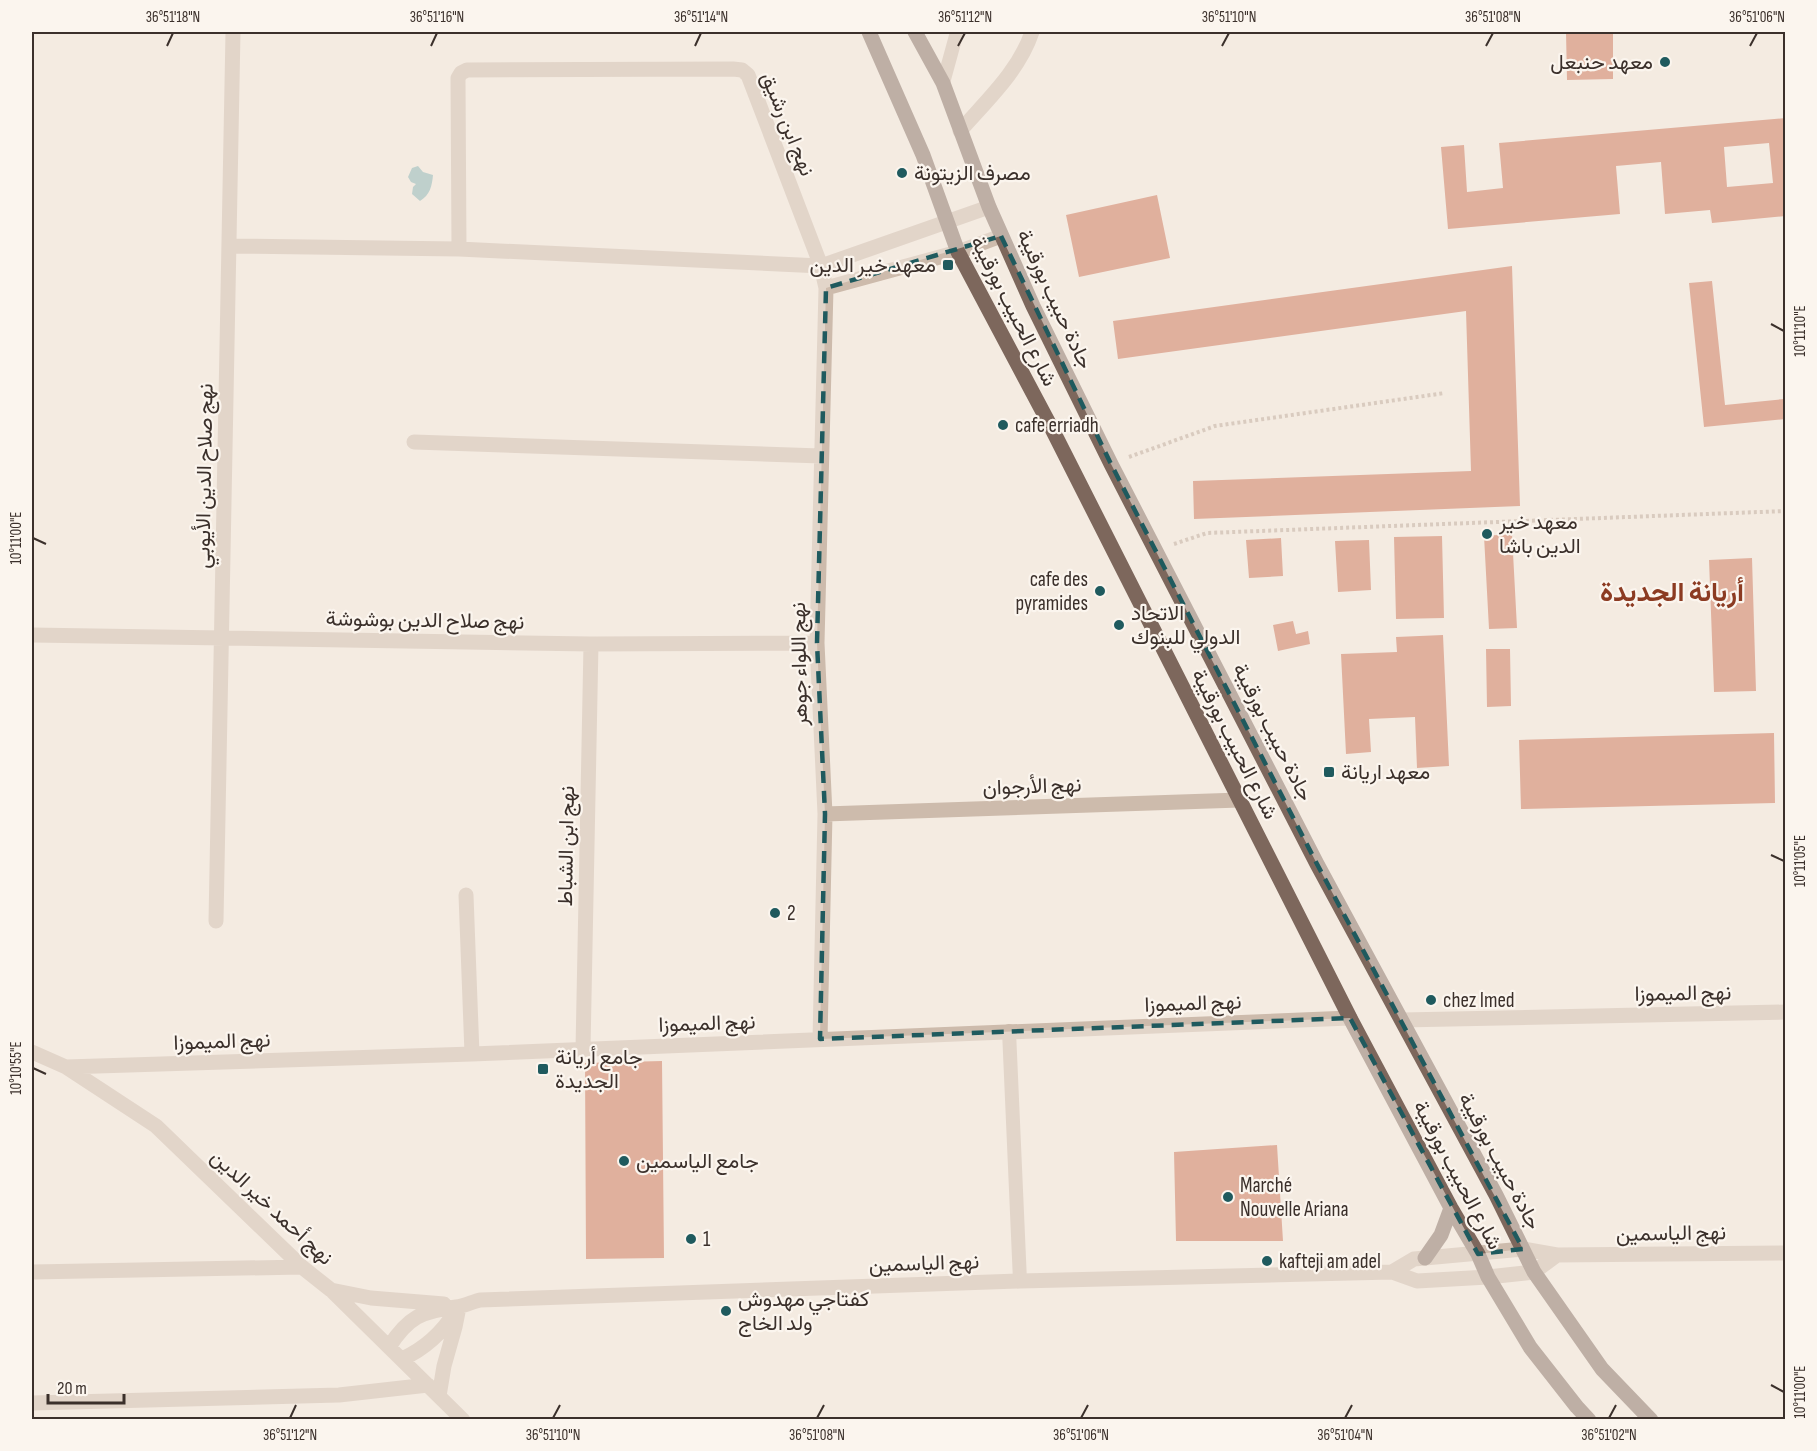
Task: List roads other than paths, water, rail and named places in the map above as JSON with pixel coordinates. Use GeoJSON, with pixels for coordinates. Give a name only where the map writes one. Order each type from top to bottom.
{"type":"FeatureCollection","features":[{"type":"Feature","properties":{"kind":"main road","name":"شارع الحبيب بورقيبة"},"geometry":{"type":"LineString","coordinates":[[869,32],[923,155],[958,252],[1047,419],[1350,1018],[1478,1254],[1488,1277],[1530,1347],[1589,1419]]}},
{"type":"Feature","properties":{"kind":"main road","name":"جادة حبيب بورقيبة"},"geometry":{"type":"LineString","coordinates":[[915,32],[943,83],[989,207],[1033,306],[1111,464],[1317,864],[1496,1196],[1534,1272],[1602,1369],[1651,1419]]}},
{"type":"Feature","properties":{"kind":"main road"},"geometry":{"type":"LineString","coordinates":[[1425,1258],[1442,1234],[1452,1208]]}},
{"type":"Feature","properties":{"kind":"street","name":"نهج صلاح الدين الأيوبي"},"geometry":{"type":"LineString","coordinates":[[216,921],[233,32]]}},
{"type":"Feature","properties":{"kind":"street"},"geometry":{"type":"LineString","coordinates":[[960,131],[1009,76],[1027,47],[1032,32]]}},
{"type":"Feature","properties":{"kind":"street","name":"نهج ابن رشيق"},"geometry":{"type":"LineString","coordinates":[[459,249],[458,78],[461,73],[467,70],[733,69],[742,70],[748,75],[821,266],[826,288]]}},
{"type":"Feature","properties":{"kind":"street"},"geometry":{"type":"LineString","coordinates":[[229,246],[459,249],[821,266],[989,207]]}},
{"type":"Feature","properties":{"kind":"street"},"geometry":{"type":"LineString","coordinates":[[826,288],[958,252],[1001,236]]}},
{"type":"Feature","properties":{"kind":"street","name":"نهج اللواء جوهر"},"geometry":{"type":"LineString","coordinates":[[820,1039],[825,814],[817,643],[826,288]]}},
{"type":"Feature","properties":{"kind":"street"},"geometry":{"type":"LineString","coordinates":[[414,442],[821,456]]}},
{"type":"Feature","properties":{"kind":"street","name":"نهج صلاح الدين بوشوشة"},"geometry":{"type":"LineString","coordinates":[[32,635],[591,644],[817,643]]}},
{"type":"Feature","properties":{"kind":"street","name":"نهج ابن الشباط"},"geometry":{"type":"LineString","coordinates":[[583,1049],[591,644]]}},
{"type":"Feature","properties":{"kind":"street","name":"نهج الأرجوان"},"geometry":{"type":"LineString","coordinates":[[825,814],[1240,800]]}},
{"type":"Feature","properties":{"kind":"street"},"geometry":{"type":"LineString","coordinates":[[466,895],[472,1054]]}},
{"type":"Feature","properties":{"kind":"street","name":"نهج الميموزا"},"geometry":{"type":"LineString","coordinates":[[1401,1020],[1785,1012]]}},
{"type":"Feature","properties":{"kind":"street","name":"نهج الميموزا"},"geometry":{"type":"LineString","coordinates":[[66,1067],[472,1054],[1350,1018]]}},
{"type":"Feature","properties":{"kind":"street","name":"نهج أحمد خير الدين"},"geometry":{"type":"LineString","coordinates":[[32,1052],[66,1067],[156,1126],[302,1267],[331,1290],[463,1419]]}},
{"type":"Feature","properties":{"kind":"street","name":"نهج الياسمين"},"geometry":{"type":"LineString","coordinates":[[1392,1272],[1414,1259],[1523,1250],[1557,1255],[1785,1253]]}},
{"type":"Feature","properties":{"kind":"street"},"geometry":{"type":"LineString","coordinates":[[1534,1272],[1557,1255]]}},
{"type":"Feature","properties":{"kind":"street"},"geometry":{"type":"LineString","coordinates":[[32,1272],[302,1267]]}},
{"type":"Feature","properties":{"kind":"street","name":"نهج الياسمين"},"geometry":{"type":"LineString","coordinates":[[388,1347],[406,1325],[418,1317],[438,1309],[459,1307],[490,1299],[1020,1281],[1392,1272],[1417,1281],[1534,1272]]}},
{"type":"Feature","properties":{"kind":"street"},"geometry":{"type":"LineString","coordinates":[[331,1290],[371,1298],[459,1307]]}},
{"type":"Feature","properties":{"kind":"street"},"geometry":{"type":"LineString","coordinates":[[402,1359],[430,1341],[446,1326],[459,1307]]}},
{"type":"Feature","properties":{"kind":"street"},"geometry":{"type":"LineString","coordinates":[[32,1403],[434,1391],[444,1366],[459,1307]]}},
{"type":"Feature","properties":{"kind":"lane"},"geometry":{"type":"LineString","coordinates":[[943,83],[957,32]]}},
{"type":"Feature","properties":{"kind":"lane"},"geometry":{"type":"LineString","coordinates":[[1009,1031],[1020,1281]]}},
{"type":"Feature","properties":{"kind":"water"},"geometry":{"type":"Polygon","coordinates":[[[418,166],[423,172],[433,175],[430,190],[420,201],[412,194],[416,184],[408,177],[412,168],[418,166]]]}},
{"type":"Feature","properties":{"kind":"place","name":"معهد حنبعل"},"geometry":{"type":"Point","coordinates":[1665,62]}},
{"type":"Feature","properties":{"kind":"place","name":"مصرف الزيتونة"},"geometry":{"type":"Point","coordinates":[902,173]}},
{"type":"Feature","properties":{"kind":"place","name":"معهد خير الدين"},"geometry":{"type":"Point","coordinates":[948,265]}},
{"type":"Feature","properties":{"kind":"place","name":"cafe erriadh"},"geometry":{"type":"Point","coordinates":[1003,425]}},
{"type":"Feature","properties":{"kind":"place","name":"معهد خير الدين باشا"},"geometry":{"type":"Point","coordinates":[1487,534]}},
{"type":"Feature","properties":{"kind":"place","name":"cafe des pyramides"},"geometry":{"type":"Point","coordinates":[1100,591]}},
{"type":"Feature","properties":{"kind":"place","name":"الاتحاد الدولي للبنوك"},"geometry":{"type":"Point","coordinates":[1119,625]}},
{"type":"Feature","properties":{"kind":"place","name":"معهد اريانة"},"geometry":{"type":"Point","coordinates":[1329,772]}},
{"type":"Feature","properties":{"kind":"place","name":"2"},"geometry":{"type":"Point","coordinates":[775,913]}},
{"type":"Feature","properties":{"kind":"place","name":"chez Imed"},"geometry":{"type":"Point","coordinates":[1431,1000]}},
{"type":"Feature","properties":{"kind":"place","name":"جامع أريانة الجديدة"},"geometry":{"type":"Point","coordinates":[543,1069]}},
{"type":"Feature","properties":{"kind":"place","name":"جامع الياسمين"},"geometry":{"type":"Point","coordinates":[624,1161]}},
{"type":"Feature","properties":{"kind":"place","name":"Marché Nouvelle Ariana"},"geometry":{"type":"Point","coordinates":[1228,1197]}},
{"type":"Feature","properties":{"kind":"place","name":"1"},"geometry":{"type":"Point","coordinates":[691,1239]}},
{"type":"Feature","properties":{"kind":"place","name":"kafteji am adel"},"geometry":{"type":"Point","coordinates":[1267,1261]}},
{"type":"Feature","properties":{"kind":"place","name":"كفتاجي مهدوش ولد الخاج"},"geometry":{"type":"Point","coordinates":[726,1311]}},
{"type":"Feature","properties":{"kind":"district","name":"أريانة الجديدة"},"geometry":{"type":"Point","coordinates":[1672,592]}}]}
